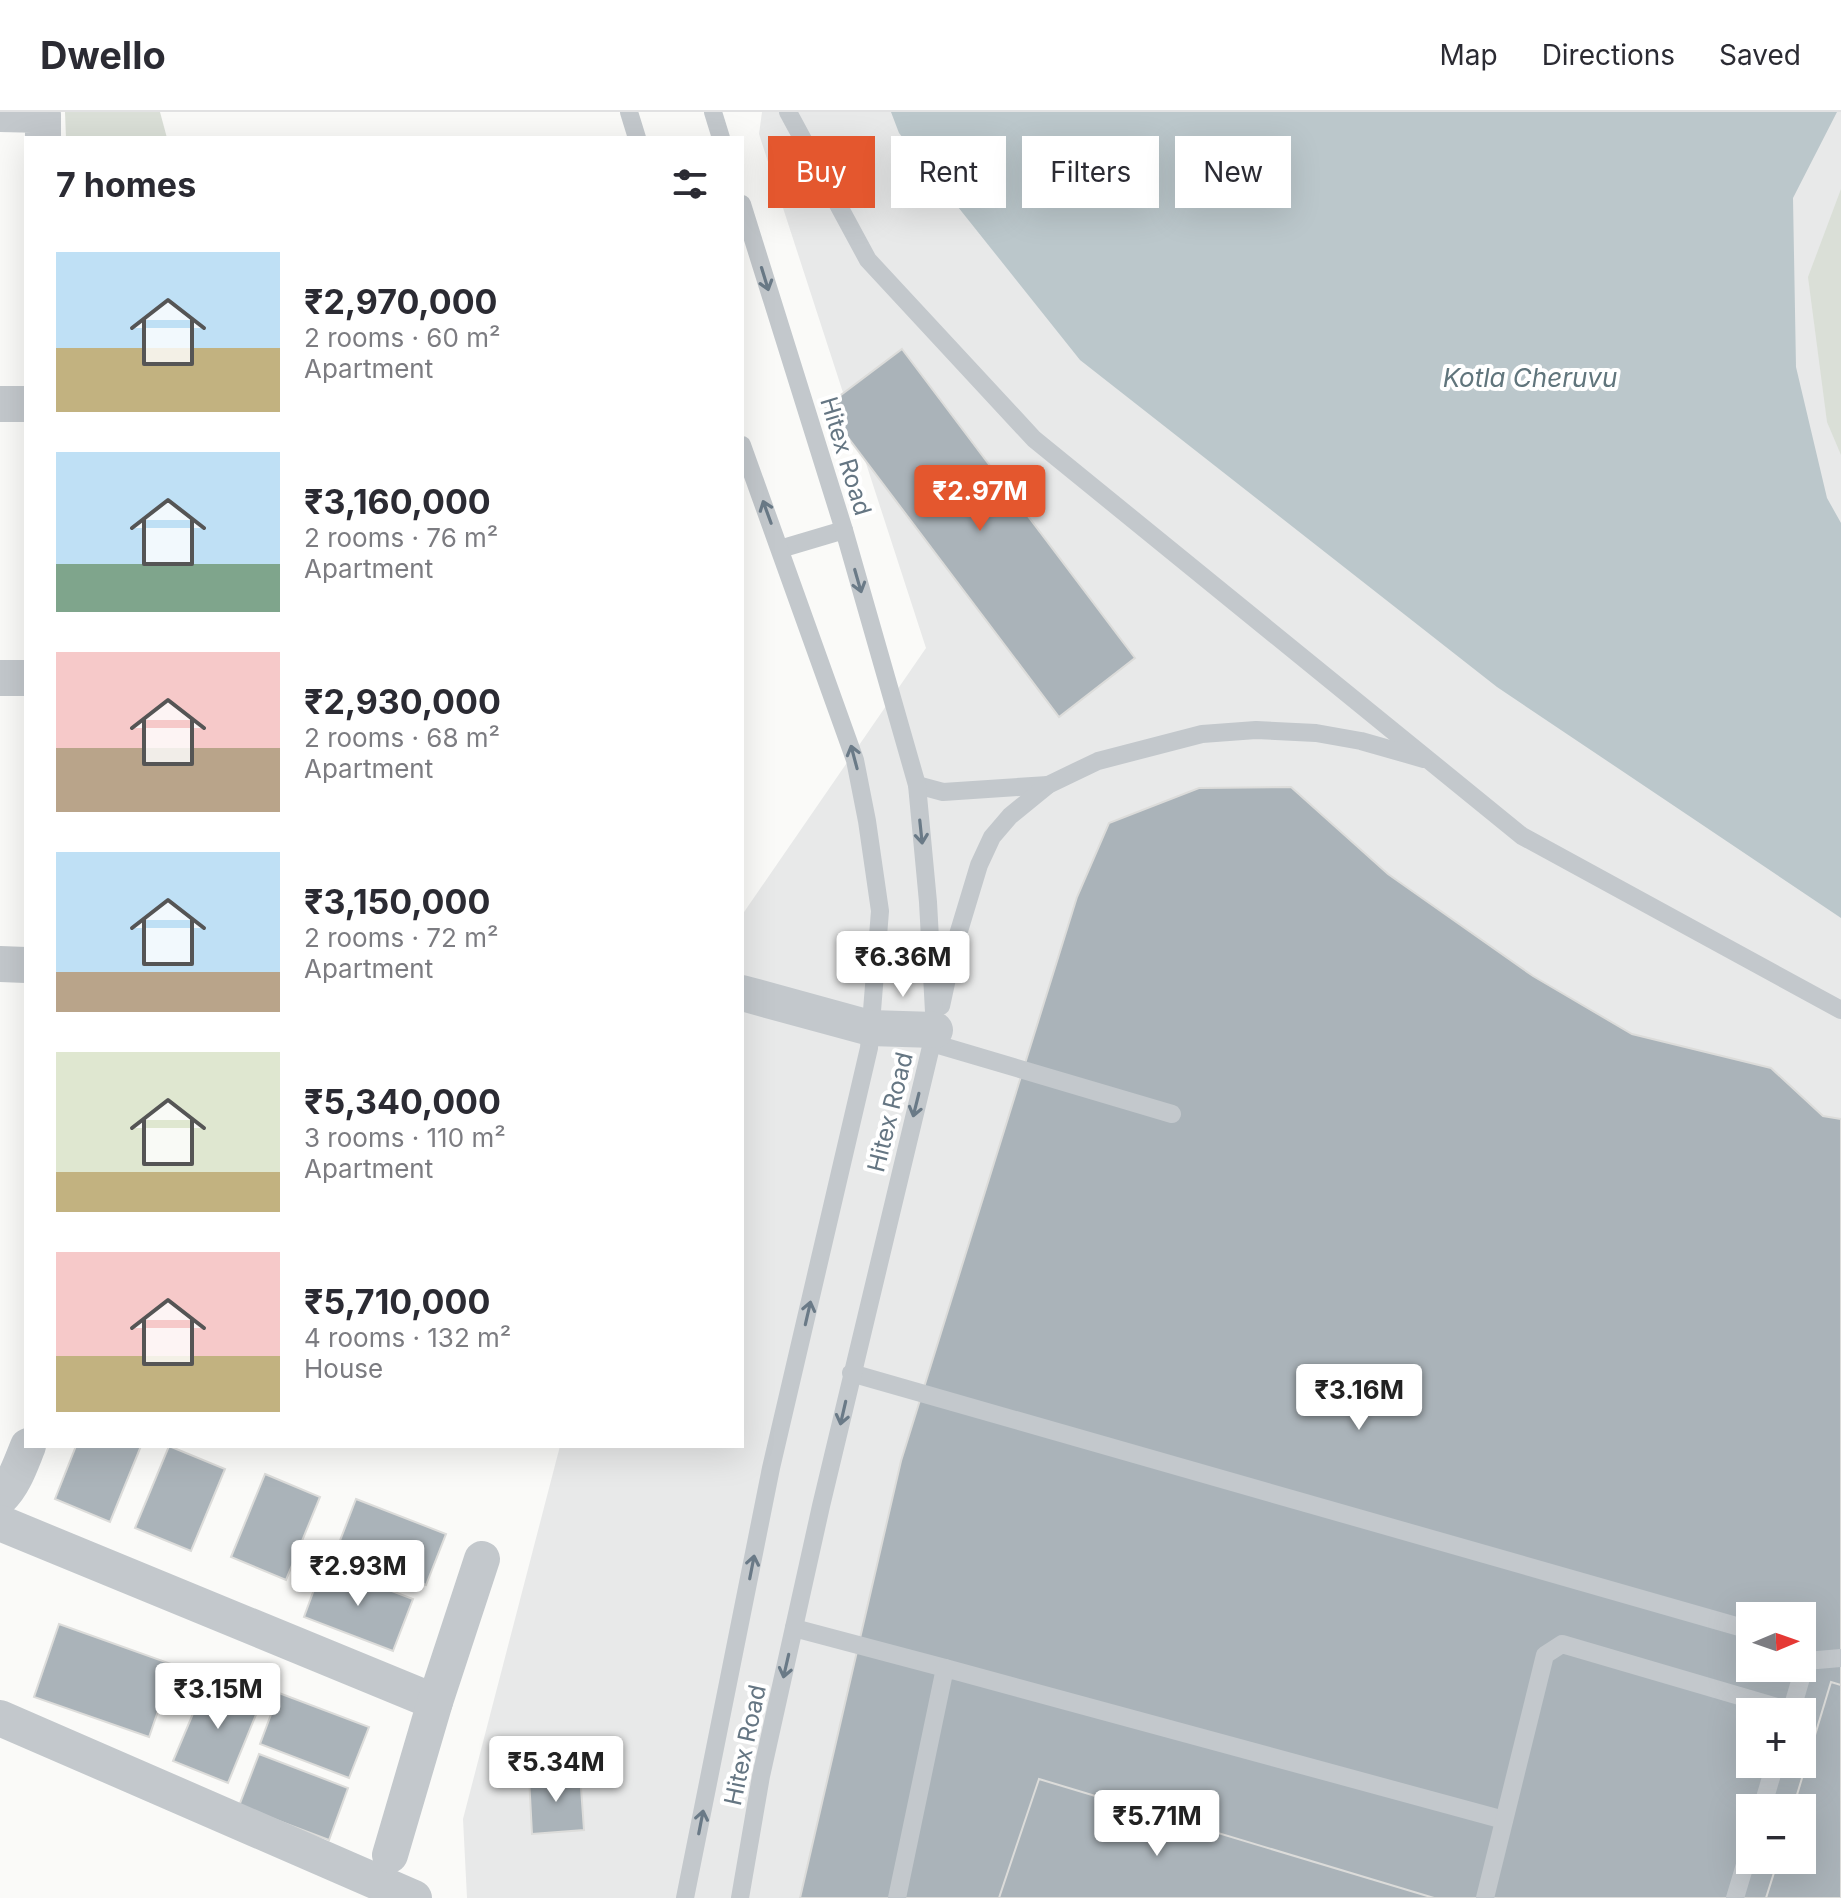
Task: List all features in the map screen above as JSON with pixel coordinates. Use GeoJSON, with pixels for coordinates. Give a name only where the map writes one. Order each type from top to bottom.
{"type":"FeatureCollection","features":[{"type":"Feature","properties":{"kind":"street"},"geometry":{"type":"LineString","coordinates":[[0,114],[43,115],[43,136]]}},
{"type":"Feature","properties":{"kind":"street"},"geometry":{"type":"LineString","coordinates":[[0,404],[24,404]]}},
{"type":"Feature","properties":{"kind":"street"},"geometry":{"type":"LineString","coordinates":[[0,678],[24,678]]}},
{"type":"Feature","properties":{"kind":"street"},"geometry":{"type":"LineString","coordinates":[[0,964],[24,965]]}},
{"type":"Feature","properties":{"kind":"street"},"geometry":{"type":"LineString","coordinates":[[744,994],[870,1028],[933,1036]]}},
{"type":"Feature","properties":{"kind":"street"},"geometry":{"type":"LineString","coordinates":[[0,1498],[18,1471],[27,1448]]}},
{"type":"Feature","properties":{"kind":"street"},"geometry":{"type":"LineString","coordinates":[[0,1523],[435,1702]]}},
{"type":"Feature","properties":{"kind":"street"},"geometry":{"type":"LineString","coordinates":[[390,1855],[435,1702],[482,1559]]}},
{"type":"Feature","properties":{"kind":"street"},"geometry":{"type":"LineString","coordinates":[[0,1718],[414,1898]]}},
{"type":"Feature","properties":{"kind":"lane"},"geometry":{"type":"LineString","coordinates":[[629,112],[636,136]]}},
{"type":"Feature","properties":{"kind":"lane"},"geometry":{"type":"LineString","coordinates":[[713,112],[720,136]]}},
{"type":"Feature","properties":{"kind":"lane"},"geometry":{"type":"LineString","coordinates":[[788,112],[868,260],[1034,439],[1522,836],[1841,1010]]}},
{"type":"Feature","properties":{"kind":"lane","name":"Hitex Road"},"geometry":{"type":"LineString","coordinates":[[740,1898],[761,1776],[851,1373],[933,1036],[928,902],[917,785],[844,530],[744,210]]}},
{"type":"Feature","properties":{"kind":"lane"},"geometry":{"type":"LineString","coordinates":[[685,1898],[771,1468],[869,1048],[880,911],[855,760],[744,450]]}},
{"type":"Feature","properties":{"kind":"lane"},"geometry":{"type":"LineString","coordinates":[[780,549],[844,530]]}},
{"type":"Feature","properties":{"kind":"lane"},"geometry":{"type":"LineString","coordinates":[[1172,1114],[933,1036],[953,951],[979,865],[992,837],[1010,816],[1048,785],[1098,761],[1202,734],[1242,731],[1316,733],[1361,741],[1431,761]]}},
{"type":"Feature","properties":{"kind":"lane"},"geometry":{"type":"LineString","coordinates":[[917,785],[943,792],[1048,785]]}},
{"type":"Feature","properties":{"kind":"lane"},"geometry":{"type":"LineString","coordinates":[[851,1373],[1736,1626]]}},
{"type":"Feature","properties":{"kind":"lane"},"geometry":{"type":"LineString","coordinates":[[794,1628],[1504,1820]]}},
{"type":"Feature","properties":{"kind":"lane"},"geometry":{"type":"LineString","coordinates":[[1485,1898],[1545,1655],[1562,1644],[1744,1698]]}},
{"type":"Feature","properties":{"kind":"lane"},"geometry":{"type":"LineString","coordinates":[[1795,1698],[1806,1661],[1841,1658]]}},
{"type":"Feature","properties":{"kind":"lane"},"geometry":{"type":"LineString","coordinates":[[897,1898],[945,1668]]}},
{"type":"Feature","properties":{"kind":"lane"},"geometry":{"type":"LineString","coordinates":[[1735,1898],[1742,1874]]}},
{"type":"Feature","properties":{"kind":"shaded area"},"geometry":{"type":"Polygon","coordinates":[[[65,112],[160,112],[166,136],[66,136],[65,112]]]}},
{"type":"Feature","properties":{"kind":"shaded area"},"geometry":{"type":"Polygon","coordinates":[[[762,112],[1841,112],[1841,1898],[467,1898],[463,1819],[559,1448],[744,1448],[744,912],[926,648],[783,208],[875,208],[875,136],[768,136],[768,162],[759,134],[762,112]]]}},
{"type":"Feature","properties":{"kind":"shaded area"},"geometry":{"type":"Polygon","coordinates":[[[1841,189],[1841,455],[1827,422],[1808,277],[1841,189]]]}},
{"type":"Feature","properties":{"kind":"water","name":"Kotla Cheruvu"},"geometry":{"type":"Polygon","coordinates":[[[891,112],[1837,112],[1793,198],[1796,367],[1827,498],[1841,523],[1841,918],[1497,687],[1080,360],[959,208],[1006,208],[1006,136],[901,136],[891,112]]]}},
{"type":"Feature","properties":{"kind":"building"},"geometry":{"type":"Polygon","coordinates":[[[902,349],[1135,658],[1059,717],[825,407],[902,349]]]}},
{"type":"Feature","properties":{"kind":"building"},"geometry":{"type":"Polygon","coordinates":[[[1291,787],[1388,874],[1533,976],[1632,1034],[1771,1068],[1823,1116],[1841,1119],[1841,1898],[800,1898],[901,1461],[1077,897],[1109,823],[1199,788],[1291,787]]]}},
{"type":"Feature","properties":{"kind":"building"},"geometry":{"type":"Polygon","coordinates":[[[75,1448],[140,1448],[110,1522],[55,1499],[75,1448]]]}},
{"type":"Feature","properties":{"kind":"building"},"geometry":{"type":"Polygon","coordinates":[[[168,1448],[225,1469],[191,1551],[135,1528],[168,1448]]]}},
{"type":"Feature","properties":{"kind":"building"},"geometry":{"type":"Polygon","coordinates":[[[265,1474],[320,1497],[286,1580],[231,1557],[265,1474]]]}},
{"type":"Feature","properties":{"kind":"building"},"geometry":{"type":"Polygon","coordinates":[[[356,1499],[446,1534],[426,1585],[336,1551],[356,1499]]]}},
{"type":"Feature","properties":{"kind":"building"},"geometry":{"type":"Polygon","coordinates":[[[323,1565],[413,1599],[393,1651],[304,1617],[323,1565]]]}},
{"type":"Feature","properties":{"kind":"building"},"geometry":{"type":"Polygon","coordinates":[[[59,1624],[174,1665],[149,1737],[34,1697],[59,1624]]]}},
{"type":"Feature","properties":{"kind":"building"},"geometry":{"type":"Polygon","coordinates":[[[208,1678],[262,1700],[228,1783],[173,1761],[208,1678]]]}},
{"type":"Feature","properties":{"kind":"building"},"geometry":{"type":"Polygon","coordinates":[[[1831,1682],[1841,1685],[1841,1898],[1766,1898],[1774,1874],[1816,1874],[1816,1794],[1797,1794],[1802,1778],[1816,1778],[1816,1732],[1831,1682]]]}},
{"type":"Feature","properties":{"kind":"building"},"geometry":{"type":"Polygon","coordinates":[[[279,1693],[369,1727],[349,1778],[260,1744],[279,1693]]]}},
{"type":"Feature","properties":{"kind":"building"},"geometry":{"type":"Polygon","coordinates":[[[259,1754],[348,1788],[329,1840],[239,1806],[259,1754]]]}},
{"type":"Feature","properties":{"kind":"building"},"geometry":{"type":"Polygon","coordinates":[[[580,1773],[584,1830],[532,1834],[529,1777],[580,1773]]]}},
{"type":"Feature","properties":{"kind":"building"},"geometry":{"type":"Polygon","coordinates":[[[1039,1779],[1434,1898],[999,1898],[1039,1779]]]}}]}
